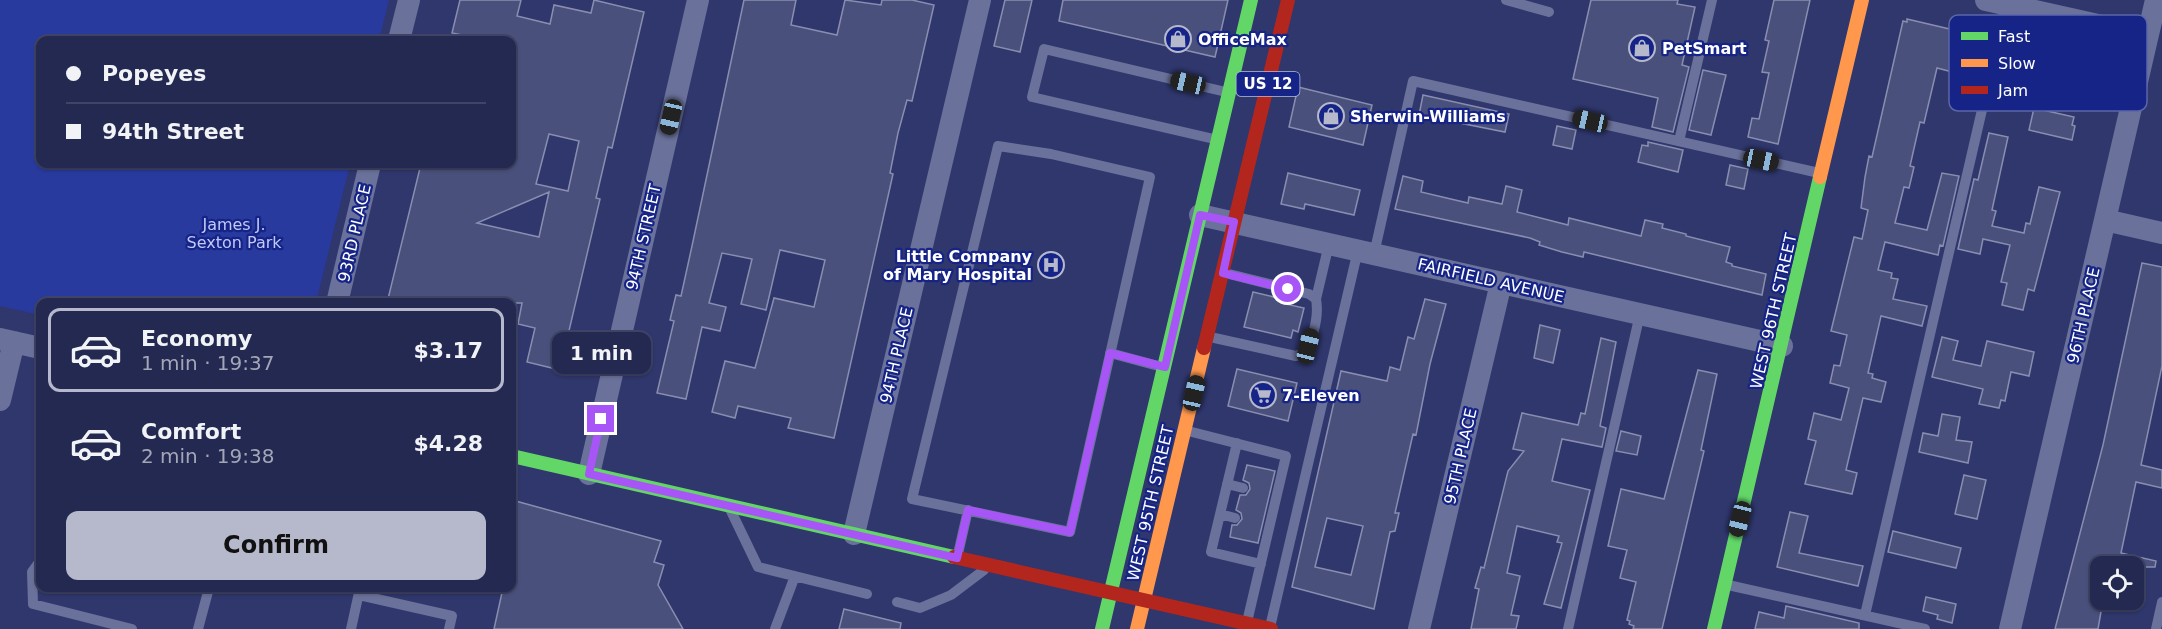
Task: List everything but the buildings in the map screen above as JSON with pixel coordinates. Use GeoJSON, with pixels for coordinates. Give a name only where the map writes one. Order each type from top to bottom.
{"type":"FeatureCollection","features":[{"type":"Feature","properties":{"kind":"street"},"geometry":{"type":"LineString","coordinates":[[400,36],[409,0]]}},
{"type":"Feature","properties":{"kind":"street","name":"94TH STREET"},"geometry":{"type":"LineString","coordinates":[[589,474],[698,0]]}},
{"type":"Feature","properties":{"kind":"street","name":"94TH PLACE"},"geometry":{"type":"LineString","coordinates":[[854,534],[980,0]]}},
{"type":"Feature","properties":{"kind":"street","name":"WEST 95TH STREET"},"geometry":{"type":"LineString","coordinates":[[1102,629],[1251,0]]}},
{"type":"Feature","properties":{"kind":"street","name":"WEST 95TH STREET"},"geometry":{"type":"LineString","coordinates":[[1137,629],[1288,0]]}},
{"type":"Feature","properties":{"kind":"street","name":"WEST 96TH STREET"},"geometry":{"type":"LineString","coordinates":[[1714,629],[1862,0]]}},
{"type":"Feature","properties":{"kind":"street","name":"96TH PLACE"},"geometry":{"type":"LineString","coordinates":[[2147,36],[2156,0]]}},
{"type":"Feature","properties":{"kind":"street"},"geometry":{"type":"LineString","coordinates":[[2000,2],[2056,15]]}},
{"type":"Feature","properties":{"kind":"street","name":"96TH PLACE"},"geometry":{"type":"LineString","coordinates":[[2010,629],[2130,111]]}},
{"type":"Feature","properties":{"kind":"street","name":"93RD PLACE"},"geometry":{"type":"LineString","coordinates":[[338,298],[369,168]]}},
{"type":"Feature","properties":{"kind":"street","name":"FAIRFIELD AVENUE"},"geometry":{"type":"LineString","coordinates":[[1200,215],[1782,346]]}},
{"type":"Feature","properties":{"kind":"street"},"geometry":{"type":"LineString","coordinates":[[2105,220],[2162,233]]}},
{"type":"Feature","properties":{"kind":"street","name":"95TH PLACE"},"geometry":{"type":"LineString","coordinates":[[1419,629],[1501,282]]}},
{"type":"Feature","properties":{"kind":"street"},"geometry":{"type":"LineString","coordinates":[[0,400],[7,340],[36,347]]}},
{"type":"Feature","properties":{"kind":"street"},"geometry":{"type":"LineString","coordinates":[[516,457],[1270,629]]}},
{"type":"Feature","properties":{"kind":"lane"},"geometry":{"type":"LineString","coordinates":[[1506,0],[1549,12]]}},
{"type":"Feature","properties":{"kind":"lane"},"geometry":{"type":"LineString","coordinates":[[1679,141],[1712,0]]}},
{"type":"Feature","properties":{"kind":"lane"},"geometry":{"type":"LineString","coordinates":[[1218,140],[1032,97],[1044,49],[1229,93]]}},
{"type":"Feature","properties":{"kind":"lane"},"geometry":{"type":"LineString","coordinates":[[1270,629],[1366,252],[1413,81],[1822,173]]}},
{"type":"Feature","properties":{"kind":"lane"},"geometry":{"type":"LineString","coordinates":[[1864,615],[1976,111]]}},
{"type":"Feature","properties":{"kind":"lane"},"geometry":{"type":"LineString","coordinates":[[998,146],[1051,154],[1150,177],[1070,532],[968,510],[912,499],[998,146]]}},
{"type":"Feature","properties":{"kind":"lane"},"geometry":{"type":"LineString","coordinates":[[1207,336],[1296,356],[1303,354],[1308,346],[1318,309],[1316,299],[1329,244]]}},
{"type":"Feature","properties":{"kind":"lane"},"geometry":{"type":"LineString","coordinates":[[1223,273],[1309,294],[1316,299]]}},
{"type":"Feature","properties":{"kind":"lane"},"geometry":{"type":"LineString","coordinates":[[1568,629],[1640,314]]}},
{"type":"Feature","properties":{"kind":"lane"},"geometry":{"type":"LineString","coordinates":[[1110,353],[1165,367]]}},
{"type":"Feature","properties":{"kind":"lane"},"geometry":{"type":"LineString","coordinates":[[1185,430],[1286,456],[1266,524],[1261,564],[1247,624]]}},
{"type":"Feature","properties":{"kind":"lane"},"geometry":{"type":"LineString","coordinates":[[1237,443],[1211,552],[1261,564]]}},
{"type":"Feature","properties":{"kind":"lane"},"geometry":{"type":"LineString","coordinates":[[1227,484],[1243,488]]}},
{"type":"Feature","properties":{"kind":"lane"},"geometry":{"type":"LineString","coordinates":[[728,506],[758,567],[867,594]]}},
{"type":"Feature","properties":{"kind":"lane"},"geometry":{"type":"LineString","coordinates":[[957,558],[968,510]]}},
{"type":"Feature","properties":{"kind":"lane"},"geometry":{"type":"LineString","coordinates":[[1220,514],[1235,518]]}},
{"type":"Feature","properties":{"kind":"lane"},"geometry":{"type":"LineString","coordinates":[[36,566],[32,572],[33,604],[132,629]]}},
{"type":"Feature","properties":{"kind":"lane"},"geometry":{"type":"LineString","coordinates":[[897,602],[920,608],[951,595],[989,566]]}},
{"type":"Feature","properties":{"kind":"lane"},"geometry":{"type":"LineString","coordinates":[[775,629],[795,576]]}},
{"type":"Feature","properties":{"kind":"lane"},"geometry":{"type":"LineString","coordinates":[[1725,584],[1925,629]]}},
{"type":"Feature","properties":{"kind":"lane"},"geometry":{"type":"LineString","coordinates":[[198,629],[208,592]]}},
{"type":"Feature","properties":{"kind":"lane"},"geometry":{"type":"LineString","coordinates":[[351,629],[360,592]]}},
{"type":"Feature","properties":{"kind":"lane"},"geometry":{"type":"LineString","coordinates":[[364,592],[452,616],[449,629]]}},
{"type":"Feature","properties":{"kind":"lane"},"geometry":{"type":"LineString","coordinates":[[2156,629],[2162,602]]}},
{"type":"Feature","properties":{"kind":"green space","name":"James J. Sexton Park"},"geometry":{"type":"Polygon","coordinates":[[[0,0],[389,0],[380,36],[36,36],[36,168],[349,168],[317,298],[36,298],[36,314],[0,306],[0,0]]]}},
{"type":"Feature","properties":{"kind":"traffic: fast"},"geometry":{"type":"LineString","coordinates":[[1102,629],[1251,0]]}},
{"type":"Feature","properties":{"kind":"traffic: fast"},"geometry":{"type":"LineString","coordinates":[[1714,629],[1820,177]]}},
{"type":"Feature","properties":{"kind":"traffic: fast"},"geometry":{"type":"LineString","coordinates":[[516,457],[954,557]]}},
{"type":"Feature","properties":{"kind":"traffic: slow"},"geometry":{"type":"LineString","coordinates":[[1820,177],[1862,0]]}},
{"type":"Feature","properties":{"kind":"traffic: slow"},"geometry":{"type":"LineString","coordinates":[[1137,629],[1204,348]]}},
{"type":"Feature","properties":{"kind":"traffic: jam"},"geometry":{"type":"LineString","coordinates":[[1204,348],[1288,0]]}},
{"type":"Feature","properties":{"kind":"traffic: jam"},"geometry":{"type":"LineString","coordinates":[[954,557],[1271,629]]}},
{"type":"Feature","properties":{"kind":"place","name":"OfficeMax"},"geometry":{"type":"Point","coordinates":[1178,39]}},
{"type":"Feature","properties":{"kind":"place","name":"PetSmart"},"geometry":{"type":"Point","coordinates":[1642,48]}},
{"type":"Feature","properties":{"kind":"place","name":"Sherwin-Williams"},"geometry":{"type":"Point","coordinates":[1331,116]}},
{"type":"Feature","properties":{"kind":"place","name":"Little Company of Mary Hospital"},"geometry":{"type":"Point","coordinates":[1051,265]}},
{"type":"Feature","properties":{"kind":"place","name":"7-Eleven"},"geometry":{"type":"Point","coordinates":[1263,395]}},
{"type":"Feature","properties":{"kind":"route"},"geometry":{"type":"LineString","coordinates":[[601,419],[589,474],[957,558],[968,510],[1070,532],[1110,353],[1165,367],[1200,215],[1234,222],[1223,273],[1288,289]]}}]}
